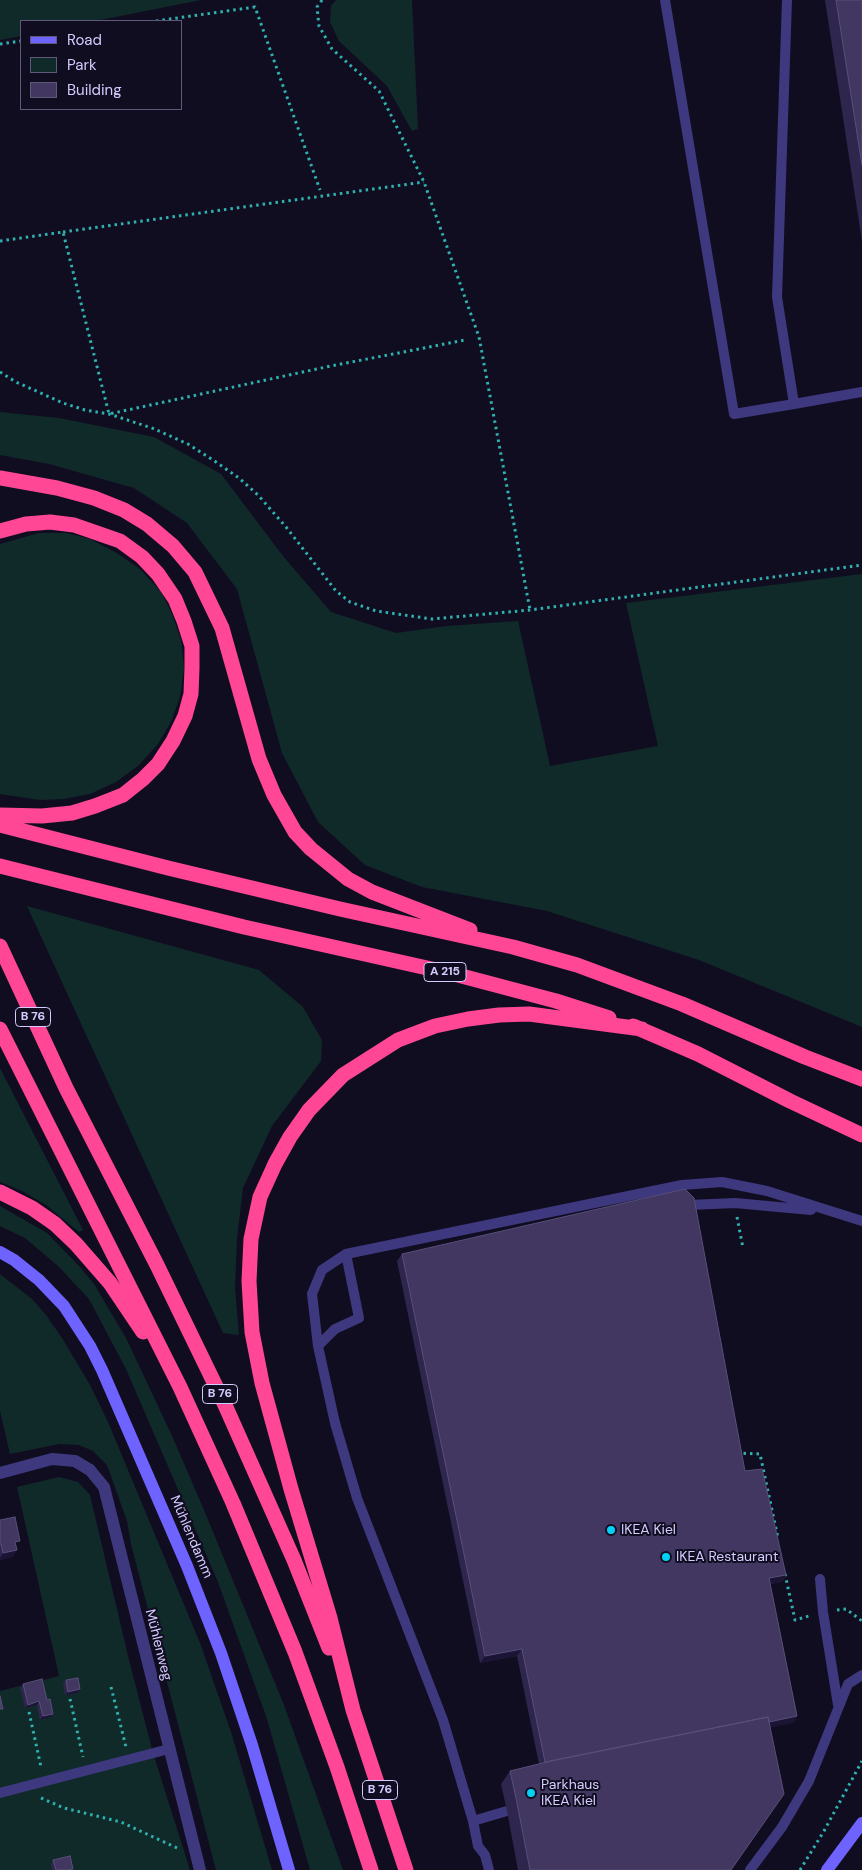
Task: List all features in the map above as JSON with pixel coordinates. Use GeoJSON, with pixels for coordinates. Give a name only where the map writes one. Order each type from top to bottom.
{"type":"FeatureCollection","features":[{"type":"Feature","properties":{"kind":"highway"},"geometry":{"type":"LineString","coordinates":[[0,478],[57,488],[109,504],[124,510],[147,524],[173,546],[195,572],[222,628],[259,759],[274,795],[295,832],[328,865],[372,892],[514,947]]}},
{"type":"Feature","properties":{"kind":"highway"},"geometry":{"type":"LineString","coordinates":[[0,531],[26,524],[50,522],[74,525],[120,541],[142,557],[158,574],[175,599],[192,646],[190,694],[185,716],[174,741],[158,764],[143,779],[123,795],[72,813],[42,816],[0,815]]}},
{"type":"Feature","properties":{"kind":"highway"},"geometry":{"type":"LineString","coordinates":[[0,825],[340,909],[514,947],[577,965],[682,1004],[805,1057],[862,1079]]}},
{"type":"Feature","properties":{"kind":"highway","name":"A 215"},"geometry":{"type":"LineString","coordinates":[[0,866],[244,927],[464,976],[578,1007],[642,1029]]}},
{"type":"Feature","properties":{"kind":"highway","name":"B 76"},"geometry":{"type":"LineString","coordinates":[[0,946],[66,1088],[157,1265],[225,1405],[294,1560],[354,1710],[406,1870]]}},
{"type":"Feature","properties":{"kind":"highway"},"geometry":{"type":"LineString","coordinates":[[354,1710],[330,1618],[276,1437],[252,1332],[250,1239],[260,1197],[278,1158],[309,1110],[343,1075],[398,1040],[435,1026],[468,1019],[530,1014],[642,1029],[698,1054],[862,1135]]}},
{"type":"Feature","properties":{"kind":"highway","name":"B 76"},"geometry":{"type":"LineString","coordinates":[[0,1029],[180,1387],[233,1503],[294,1652],[337,1767],[371,1870]]}},
{"type":"Feature","properties":{"kind":"highway"},"geometry":{"type":"LineString","coordinates":[[0,1192],[32,1208],[55,1224],[76,1244],[110,1283],[180,1387]]}},
{"type":"Feature","properties":{"kind":"street","name":"Mühlendamm"},"geometry":{"type":"LineString","coordinates":[[0,1252],[14,1260],[39,1280],[64,1306],[90,1346],[102,1370],[187,1566],[221,1653],[252,1744],[289,1870]]}},
{"type":"Feature","properties":{"kind":"street","name":"Mühlenweg"},"geometry":{"type":"LineString","coordinates":[[0,1473],[52,1459],[75,1461],[90,1470],[104,1487],[198,1865]]}},
{"type":"Feature","properties":{"kind":"street"},"geometry":{"type":"LineString","coordinates":[[827,1870],[862,1823]]}},
{"type":"Feature","properties":{"kind":"lane"},"geometry":{"type":"LineString","coordinates":[[665,0],[734,414],[862,392]]}},
{"type":"Feature","properties":{"kind":"lane"},"geometry":{"type":"LineString","coordinates":[[787,0],[777,297],[794,404]]}},
{"type":"Feature","properties":{"kind":"lane"},"geometry":{"type":"LineString","coordinates":[[489,1870],[485,1855],[478,1846],[473,1821],[443,1720],[357,1498],[335,1423],[318,1346],[312,1294],[322,1270],[346,1254],[682,1185],[722,1182],[767,1191],[862,1221]]}},
{"type":"Feature","properties":{"kind":"lane"},"geometry":{"type":"LineString","coordinates":[[689,1205],[735,1202],[832,1212]]}},
{"type":"Feature","properties":{"kind":"lane"},"geometry":{"type":"LineString","coordinates":[[318,1346],[335,1329],[360,1318],[346,1254]]}},
{"type":"Feature","properties":{"kind":"lane"},"geometry":{"type":"LineString","coordinates":[[820,1579],[823,1612],[838,1706]]}},
{"type":"Feature","properties":{"kind":"lane"},"geometry":{"type":"LineString","coordinates":[[750,1870],[782,1827],[809,1781],[848,1684],[862,1675]]}},
{"type":"Feature","properties":{"kind":"lane"},"geometry":{"type":"LineString","coordinates":[[0,1793],[169,1749]]}},
{"type":"Feature","properties":{"kind":"lane"},"geometry":{"type":"LineString","coordinates":[[473,1821],[507,1811]]}},
{"type":"Feature","properties":{"kind":"lane"},"geometry":{"type":"LineString","coordinates":[[758,1870],[766,1850]]}},
{"type":"Feature","properties":{"kind":"path"},"geometry":{"type":"LineString","coordinates":[[322,0],[317,7],[319,26],[332,49],[379,91],[424,182],[479,337],[530,610]]}},
{"type":"Feature","properties":{"kind":"path"},"geometry":{"type":"LineString","coordinates":[[163,20],[255,6],[320,190]]}},
{"type":"Feature","properties":{"kind":"path"},"geometry":{"type":"LineString","coordinates":[[0,44],[20,41]]}},
{"type":"Feature","properties":{"kind":"path"},"geometry":{"type":"LineString","coordinates":[[0,241],[424,182]]}},
{"type":"Feature","properties":{"kind":"path"},"geometry":{"type":"LineString","coordinates":[[63,232],[109,414]]}},
{"type":"Feature","properties":{"kind":"path"},"geometry":{"type":"LineString","coordinates":[[109,414],[326,367],[465,340]]}},
{"type":"Feature","properties":{"kind":"path"},"geometry":{"type":"LineString","coordinates":[[0,372],[16,382],[63,403],[85,410],[109,414],[152,428],[188,444],[239,478],[258,495],[286,527],[336,591],[350,602],[376,611],[432,619],[530,610],[862,565]]}},
{"type":"Feature","properties":{"kind":"path"},"geometry":{"type":"LineString","coordinates":[[735,1202],[743,1248]]}},
{"type":"Feature","properties":{"kind":"path"},"geometry":{"type":"LineString","coordinates":[[734,1453],[760,1454],[779,1542]]}},
{"type":"Feature","properties":{"kind":"path"},"geometry":{"type":"LineString","coordinates":[[785,1571],[795,1620],[823,1612],[846,1609],[862,1621]]}},
{"type":"Feature","properties":{"kind":"path"},"geometry":{"type":"LineString","coordinates":[[111,1687],[129,1759]]}},
{"type":"Feature","properties":{"kind":"path"},"geometry":{"type":"LineString","coordinates":[[70,1699],[86,1770]]}},
{"type":"Feature","properties":{"kind":"path"},"geometry":{"type":"LineString","coordinates":[[29,1712],[44,1781]]}},
{"type":"Feature","properties":{"kind":"path"},"geometry":{"type":"LineString","coordinates":[[800,1870],[824,1831],[862,1761]]}},
{"type":"Feature","properties":{"kind":"path"},"geometry":{"type":"LineString","coordinates":[[22,1787],[36,1796],[64,1808],[92,1816],[108,1818],[144,1831],[167,1842],[198,1865]]}},
{"type":"Feature","properties":{"kind":"green space"},"geometry":{"type":"Polygon","coordinates":[[[0,0],[201,0],[100,20],[20,20],[20,36],[0,40],[0,0]]]}},
{"type":"Feature","properties":{"kind":"green space"},"geometry":{"type":"Polygon","coordinates":[[[336,0],[412,0],[418,129],[412,131],[387,86],[339,41],[330,22],[331,6],[336,0]]]}},
{"type":"Feature","properties":{"kind":"green space"},"geometry":{"type":"Polygon","coordinates":[[[0,412],[59,418],[154,437],[221,474],[283,556],[331,612],[396,633],[447,626],[518,621],[550,766],[658,746],[626,603],[862,574],[862,1027],[699,960],[547,911],[422,887],[365,865],[318,822],[282,753],[237,589],[187,523],[134,488],[49,464],[0,455],[0,412]]]}},
{"type":"Feature","properties":{"kind":"green space"},"geometry":{"type":"Polygon","coordinates":[[[39,533],[66,533],[90,539],[115,552],[140,569],[161,592],[172,614],[181,640],[184,668],[180,697],[171,722],[158,744],[138,766],[116,782],[90,794],[64,799],[40,800],[0,794],[0,544],[39,533]]]}},
{"type":"Feature","properties":{"kind":"green space"},"geometry":{"type":"Polygon","coordinates":[[[27,906],[259,970],[303,1007],[322,1040],[321,1061],[272,1126],[243,1188],[237,1238],[235,1288],[239,1335],[223,1333],[27,906]]]}},
{"type":"Feature","properties":{"kind":"green space"},"geometry":{"type":"Polygon","coordinates":[[[0,1068],[83,1230],[79,1232],[46,1205],[22,1191],[0,1182],[0,1068]]]}},
{"type":"Feature","properties":{"kind":"green space"},"geometry":{"type":"Polygon","coordinates":[[[0,1206],[47,1233],[80,1267],[94,1284],[126,1338],[173,1438],[204,1510],[284,1705],[343,1870],[310,1870],[267,1719],[218,1582],[126,1369],[89,1299],[58,1266],[25,1238],[0,1226],[0,1206]]]}},
{"type":"Feature","properties":{"kind":"green space"},"geometry":{"type":"Polygon","coordinates":[[[0,1274],[32,1299],[46,1315],[90,1385],[108,1422],[200,1643],[231,1732],[272,1870],[216,1870],[131,1544],[127,1521],[107,1465],[93,1451],[79,1445],[59,1444],[10,1454],[0,1411],[0,1274]]]}},
{"type":"Feature","properties":{"kind":"green space"},"geometry":{"type":"Polygon","coordinates":[[[59,1477],[78,1482],[90,1495],[153,1753],[190,1870],[0,1870],[0,1691],[59,1676],[17,1487],[59,1477]]]}},
{"type":"Feature","properties":{"kind":"building"},"geometry":{"type":"Polygon","coordinates":[[[836,0],[862,0],[862,165],[836,0]]]}},
{"type":"Feature","properties":{"kind":"building","name":"IKEA Kiel"},"geometry":{"type":"Polygon","coordinates":[[[685,1189],[694,1198],[745,1471],[762,1469],[786,1575],[769,1578],[797,1716],[769,1722],[768,1717],[545,1762],[522,1649],[485,1656],[402,1254],[685,1189]]]}},
{"type":"Feature","properties":{"kind":"building"},"geometry":{"type":"Polygon","coordinates":[[[15,1517],[20,1541],[15,1542],[17,1550],[3,1553],[0,1544],[0,1520],[15,1517]]]}},
{"type":"Feature","properties":{"kind":"building"},"geometry":{"type":"Polygon","coordinates":[[[78,1678],[80,1689],[68,1692],[66,1680],[78,1678]]]}},
{"type":"Feature","properties":{"kind":"building"},"geometry":{"type":"Polygon","coordinates":[[[42,1679],[47,1700],[50,1699],[53,1714],[43,1716],[39,1701],[28,1705],[23,1684],[42,1679]]]}},
{"type":"Feature","properties":{"kind":"building"},"geometry":{"type":"Polygon","coordinates":[[[0,1696],[3,1709],[0,1709],[0,1696]]]}},
{"type":"Feature","properties":{"kind":"building"},"geometry":{"type":"Polygon","coordinates":[[[768,1717],[784,1794],[731,1870],[530,1870],[510,1771],[768,1717]]]}},
{"type":"Feature","properties":{"kind":"building"},"geometry":{"type":"Polygon","coordinates":[[[70,1856],[73,1869],[56,1870],[53,1860],[70,1856]]]}},
{"type":"Feature","properties":{"kind":"place","name":"IKEA Kiel"},"geometry":{"type":"Point","coordinates":[611,1530]}},
{"type":"Feature","properties":{"kind":"place","name":"IKEA Restaurant"},"geometry":{"type":"Point","coordinates":[666,1557]}},
{"type":"Feature","properties":{"kind":"place","name":"Parkhaus IKEA Kiel"},"geometry":{"type":"Point","coordinates":[531,1793]}}]}
